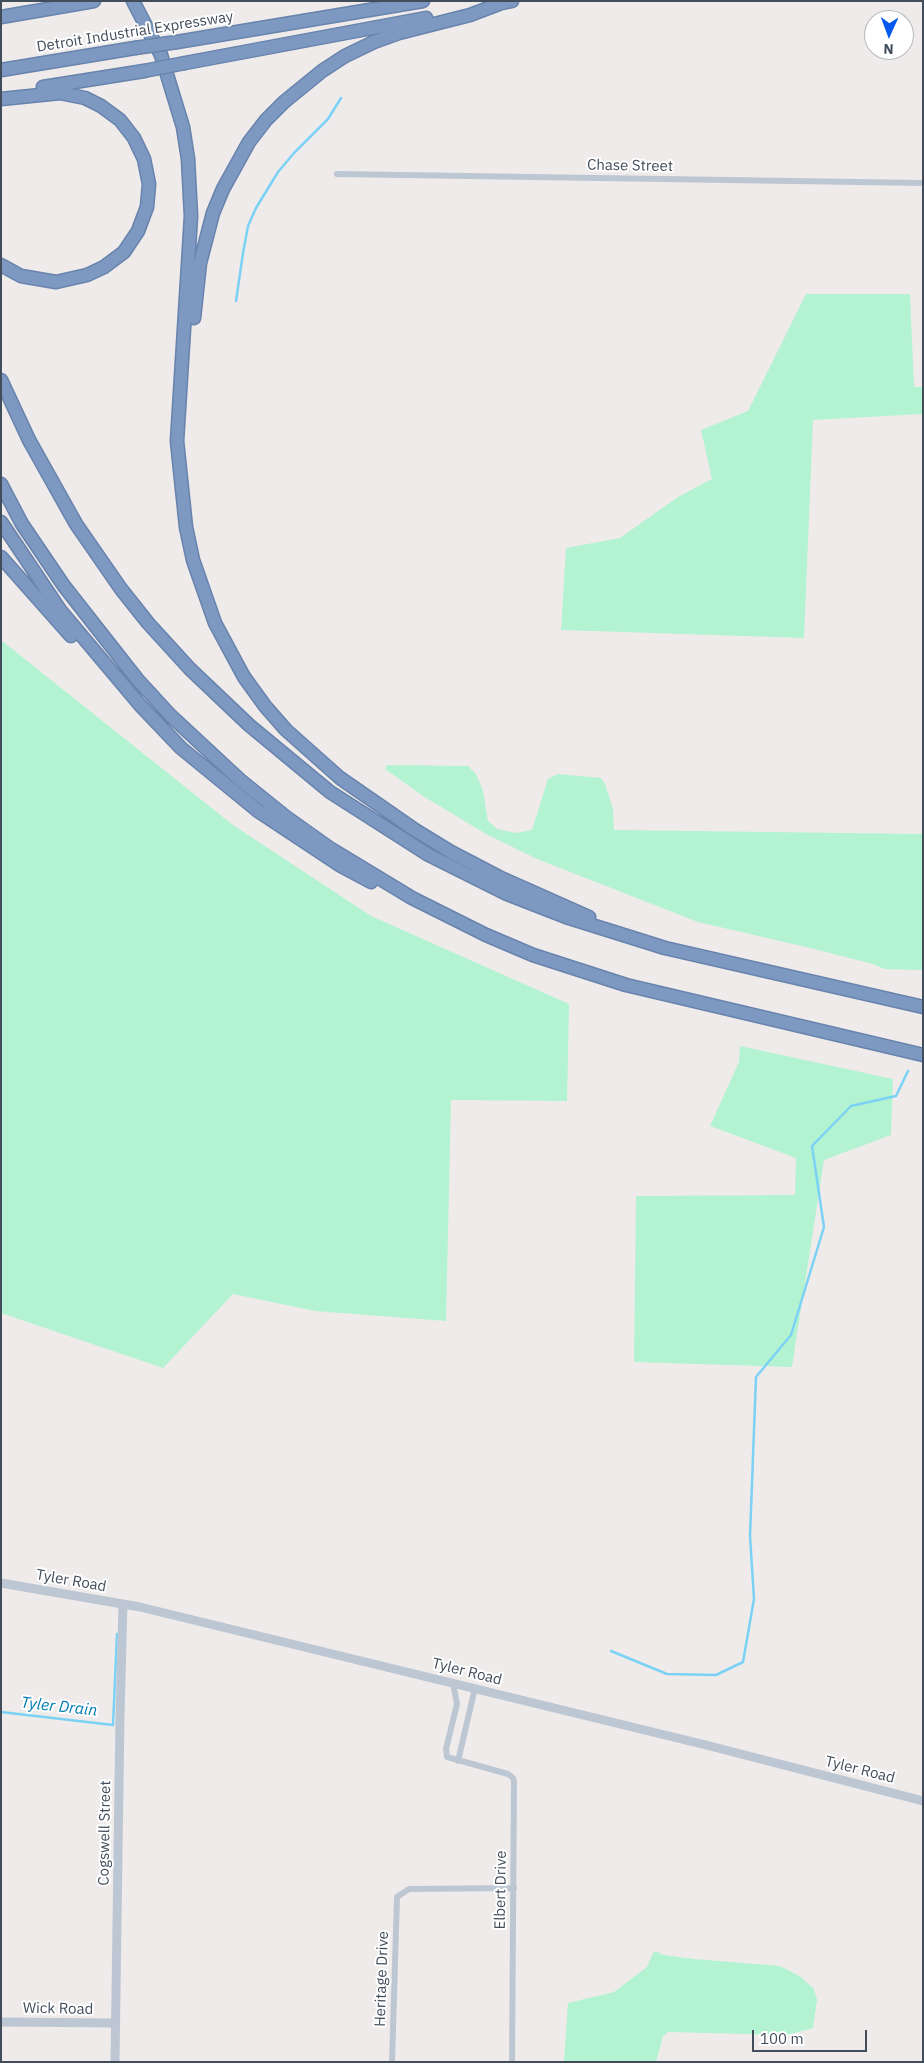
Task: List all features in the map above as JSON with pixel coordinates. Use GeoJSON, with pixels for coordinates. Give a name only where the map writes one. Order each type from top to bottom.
{"type":"FeatureCollection","features":[{"type":"Feature","properties":{"kind":"highway"},"geometry":{"type":"LineString","coordinates":[[1,16],[94,1]]}},
{"type":"Feature","properties":{"kind":"highway"},"geometry":{"type":"LineString","coordinates":[[133,1],[161,55],[174,91],[183,127],[188,160],[191,216],[177,441],[186,527],[193,560],[215,623],[244,677],[265,706],[286,730],[340,778],[429,839],[499,877],[587,916],[619,934]]}},
{"type":"Feature","properties":{"kind":"highway","name":"Detroit Industrial Expressway"},"geometry":{"type":"LineString","coordinates":[[1,70],[423,1]]}},
{"type":"Feature","properties":{"kind":"highway"},"geometry":{"type":"LineString","coordinates":[[1,94],[144,71],[512,1]]}},
{"type":"Feature","properties":{"kind":"highway"},"geometry":{"type":"LineString","coordinates":[[180,468],[200,264],[213,213],[223,189],[249,142],[266,120],[284,102],[345,56],[399,33],[470,15],[499,4]]}},
{"type":"Feature","properties":{"kind":"highway"},"geometry":{"type":"LineString","coordinates":[[1,99],[60,93],[85,98],[101,106],[120,120],[134,138],[144,159],[149,184],[147,207],[138,230],[124,252],[104,267],[87,275],[56,282],[22,276],[1,265]]}},
{"type":"Feature","properties":{"kind":"highway"},"geometry":{"type":"LineString","coordinates":[[1,380],[48,476],[76,524],[121,589],[169,648],[249,725],[330,792],[427,854],[507,894],[566,917],[665,948],[923,1007]]}},
{"type":"Feature","properties":{"kind":"highway"},"geometry":{"type":"LineString","coordinates":[[1,484],[22,524],[64,586],[103,638],[170,715],[240,780],[286,817],[331,849],[412,898],[486,935],[533,955],[626,985],[923,1055]]}},
{"type":"Feature","properties":{"kind":"highway"},"geometry":{"type":"LineString","coordinates":[[1,522],[60,610],[140,705],[181,748],[258,811],[340,866],[368,881],[412,898]]}},
{"type":"Feature","properties":{"kind":"highway"},"geometry":{"type":"LineString","coordinates":[[1,557],[118,687],[140,705]]}},
{"type":"Feature","properties":{"kind":"street","name":"Chase Street"},"geometry":{"type":"LineString","coordinates":[[337,174],[923,183]]}},
{"type":"Feature","properties":{"kind":"street","name":"Tyler Road"},"geometry":{"type":"LineString","coordinates":[[1,1583],[123,1604],[475,1688],[923,1800]]}},
{"type":"Feature","properties":{"kind":"street","name":"Cogswell Street"},"geometry":{"type":"LineString","coordinates":[[115,2062],[123,1604]]}},
{"type":"Feature","properties":{"kind":"street"},"geometry":{"type":"LineString","coordinates":[[453,1683],[457,1704],[446,1753],[447,1757],[454,1760],[475,1688]]}},
{"type":"Feature","properties":{"kind":"street","name":"Elbert Drive"},"geometry":{"type":"LineString","coordinates":[[454,1760],[508,1774],[513,1778],[512,2062]]}},
{"type":"Feature","properties":{"kind":"street","name":"Heritage Drive"},"geometry":{"type":"LineString","coordinates":[[392,2062],[397,1897],[409,1889],[514,1888]]}},
{"type":"Feature","properties":{"kind":"street","name":"Wick Road"},"geometry":{"type":"LineString","coordinates":[[1,2022],[115,2023]]}},
{"type":"Feature","properties":{"kind":"green space"},"geometry":{"type":"Polygon","coordinates":[[[806,294],[910,294],[914,387],[923,387],[923,414],[813,420],[804,638],[561,630],[566,548],[620,538],[678,497],[712,479],[701,430],[748,411],[806,294]]]}},
{"type":"Feature","properties":{"kind":"green space"},"geometry":{"type":"Polygon","coordinates":[[[1,640],[233,825],[371,916],[569,1004],[567,1101],[451,1100],[446,1321],[315,1311],[233,1294],[163,1368],[1,1313],[1,640]]]}},
{"type":"Feature","properties":{"kind":"green space"},"geometry":{"type":"Polygon","coordinates":[[[387,765],[468,766],[476,774],[483,791],[488,821],[497,829],[516,833],[532,830],[548,779],[558,774],[601,778],[605,784],[613,809],[614,830],[923,834],[923,968],[921,970],[884,969],[873,964],[806,947],[698,922],[537,859],[486,834],[423,796],[385,769],[387,765]]]}},
{"type":"Feature","properties":{"kind":"green space"},"geometry":{"type":"Polygon","coordinates":[[[740,1046],[893,1079],[891,1135],[824,1160],[792,1367],[634,1362],[636,1196],[795,1195],[796,1158],[710,1126],[739,1062],[740,1046]]]}},
{"type":"Feature","properties":{"kind":"green space"},"geometry":{"type":"Polygon","coordinates":[[[656,1951],[663,1955],[694,1959],[780,1966],[801,1977],[814,1989],[817,2000],[813,2028],[787,2035],[668,2032],[663,2036],[656,2062],[564,2062],[568,2003],[614,1992],[647,1967],[653,1953],[656,1951]]]}},
{"type":"Feature","properties":{"kind":"waterway"},"geometry":{"type":"LineString","coordinates":[[236,301],[248,226],[256,208],[278,172],[328,119],[341,98]]}},
{"type":"Feature","properties":{"kind":"waterway"},"geometry":{"type":"LineString","coordinates":[[611,1651],[667,1674],[716,1675],[743,1662],[754,1599],[750,1536],[756,1377],[791,1335],[824,1227],[812,1146],[851,1106],[896,1096],[908,1071]]}},
{"type":"Feature","properties":{"kind":"waterway","name":"Tyler Drain"},"geometry":{"type":"LineString","coordinates":[[1,1712],[113,1725],[117,1634]]}}]}
